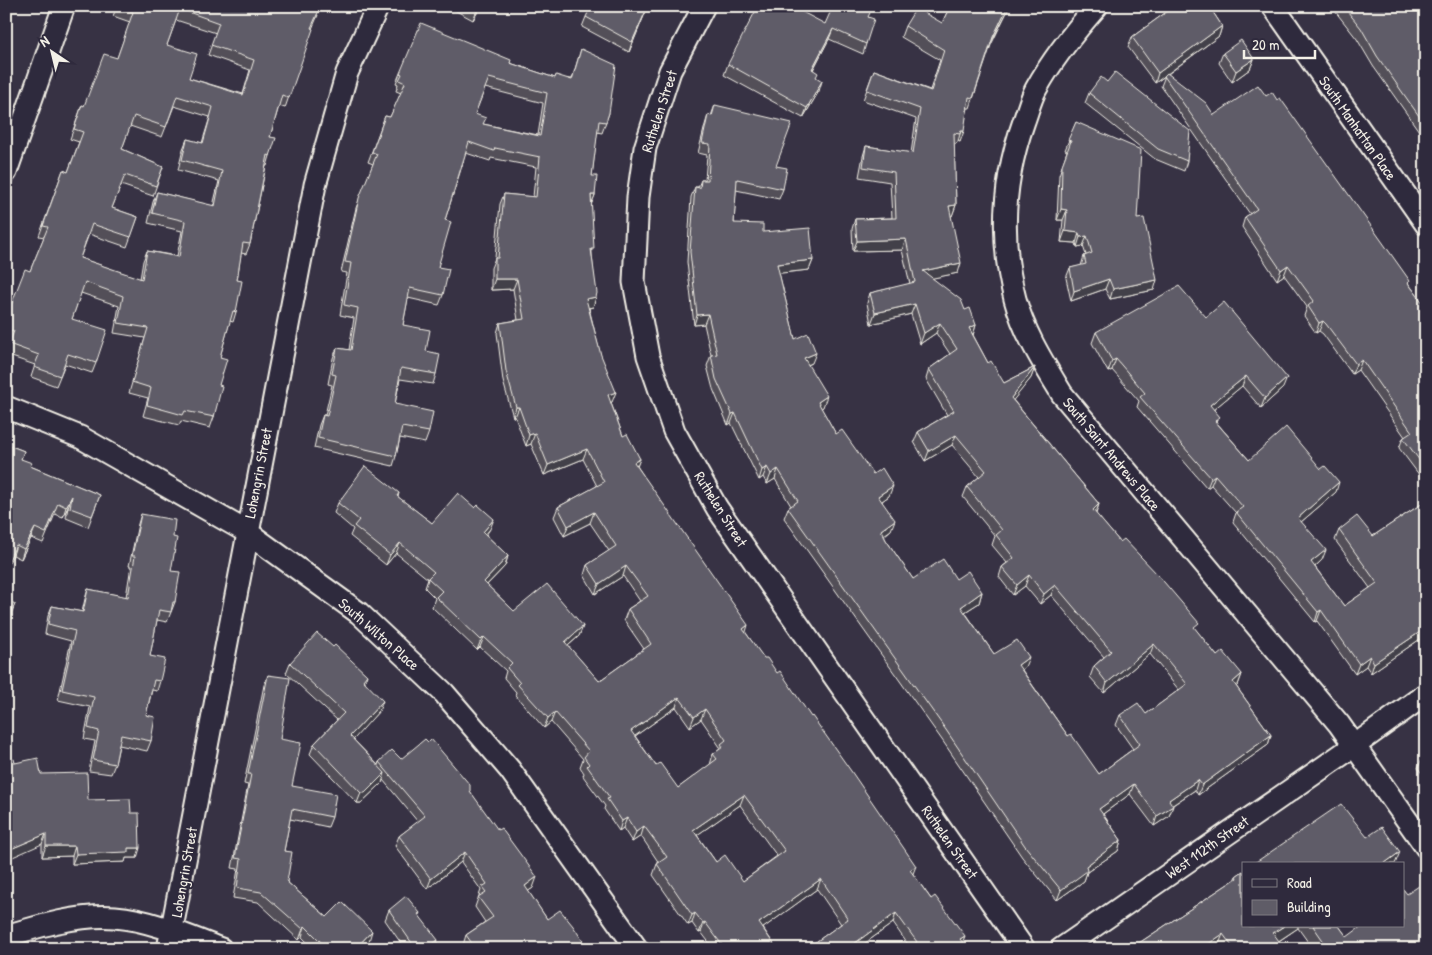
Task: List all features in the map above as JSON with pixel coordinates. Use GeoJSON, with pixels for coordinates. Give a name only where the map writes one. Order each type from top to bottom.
{"type":"FeatureCollection","features":[{"type":"Feature","properties":{"kind":"street"},"geometry":{"type":"LineString","coordinates":[[6,172],[64,6]]}},
{"type":"Feature","properties":{"kind":"street","name":"Lohengrin Street"},"geometry":{"type":"LineString","coordinates":[[171,939],[247,532],[315,185],[347,73],[378,6]]}},
{"type":"Feature","properties":{"kind":"street","name":"Ruthelen Street"},"geometry":{"type":"LineString","coordinates":[[704,6],[670,71],[645,148],[638,198],[634,282],[648,356],[674,431],[717,508],[1024,949]]}},
{"type":"Feature","properties":{"kind":"street","name":"South Saint Andrews Place"},"geometry":{"type":"LineString","coordinates":[[1097,6],[1065,43],[1036,90],[1015,146],[1004,201],[1006,246],[1015,300],[1035,350],[1062,394],[1338,724],[1426,847]]}},
{"type":"Feature","properties":{"kind":"street","name":"South Manhattan Place"},"geometry":{"type":"LineString","coordinates":[[1273,6],[1426,224]]}},
{"type":"Feature","properties":{"kind":"street","name":"South Wilton Place"},"geometry":{"type":"LineString","coordinates":[[6,407],[80,437],[247,532],[359,614],[444,693],[510,770],[637,949]]}},
{"type":"Feature","properties":{"kind":"street"},"geometry":{"type":"LineString","coordinates":[[1354,746],[1426,694]]}},
{"type":"Feature","properties":{"kind":"street","name":"West 112th Street"},"geometry":{"type":"LineString","coordinates":[[1061,949],[1354,746]]}},
{"type":"Feature","properties":{"kind":"street"},"geometry":{"type":"LineString","coordinates":[[6,936],[52,922],[114,917],[171,939],[221,949]]}},
{"type":"Feature","properties":{"kind":"building"},"geometry":{"type":"Polygon","coordinates":[[[117,6],[321,6],[311,28],[313,29],[289,98],[282,95],[270,137],[276,138],[270,156],[268,155],[250,244],[243,243],[237,280],[242,281],[236,312],[233,311],[220,357],[227,359],[219,385],[222,386],[214,417],[185,411],[183,415],[147,405],[151,388],[132,382],[148,328],[118,323],[123,296],[85,282],[72,319],[107,330],[96,363],[68,354],[60,376],[34,367],[39,355],[9,344],[14,331],[6,329],[6,318],[25,269],[30,271],[48,227],[43,226],[63,170],[68,172],[83,132],[74,129],[82,105],[84,106],[104,54],[117,58],[133,12],[117,6]],[[180,9],[167,45],[197,54],[189,78],[243,95],[254,60],[211,45],[219,23],[180,9]],[[177,96],[166,127],[134,116],[122,149],[163,167],[156,186],[125,175],[112,208],[138,217],[131,237],[92,224],[80,258],[142,279],[147,251],[179,257],[185,221],[152,213],[157,192],[215,206],[222,171],[182,160],[187,139],[203,143],[213,107],[177,96]]]}},
{"type":"Feature","properties":{"kind":"building"},"geometry":{"type":"Polygon","coordinates":[[[470,6],[479,6],[477,10],[470,6]]]}},
{"type":"Feature","properties":{"kind":"building"},"geometry":{"type":"Polygon","coordinates":[[[591,6],[648,6],[632,42],[586,17],[591,6]]]}},
{"type":"Feature","properties":{"kind":"building"},"geometry":{"type":"Polygon","coordinates":[[[758,6],[791,6],[825,24],[833,6],[873,6],[868,17],[874,19],[866,44],[833,29],[812,69],[818,73],[816,77],[822,81],[807,108],[728,64],[758,6]]]}},
{"type":"Feature","properties":{"kind":"building"},"geometry":{"type":"Polygon","coordinates":[[[950,6],[1008,6],[993,37],[973,98],[969,97],[964,131],[961,131],[960,134],[954,133],[956,205],[949,206],[961,263],[923,271],[961,300],[965,310],[970,308],[976,325],[969,328],[988,363],[991,361],[1004,383],[1035,367],[1011,398],[1099,504],[1093,510],[1120,542],[1124,539],[1158,575],[1199,623],[1194,627],[1217,656],[1223,651],[1242,674],[1233,682],[1271,735],[1202,785],[1198,780],[1169,800],[1173,806],[1157,816],[1134,784],[1099,809],[1121,840],[1086,866],[1087,871],[1061,890],[1025,846],[946,730],[788,508],[798,501],[778,469],[771,474],[767,467],[762,470],[735,413],[732,414],[716,379],[711,355],[717,354],[708,314],[697,315],[690,252],[695,187],[700,188],[701,180],[708,180],[710,144],[702,143],[708,115],[712,116],[715,105],[792,123],[776,166],[787,168],[783,189],[737,179],[734,223],[763,224],[763,232],[810,228],[813,260],[777,264],[795,339],[808,333],[816,353],[804,358],[827,396],[818,402],[836,434],[842,430],[873,474],[882,468],[893,486],[878,496],[895,520],[881,530],[886,540],[913,579],[943,559],[956,579],[968,571],[982,592],[961,607],[994,654],[1017,640],[1029,657],[1018,665],[1068,736],[1071,734],[1099,774],[1140,744],[1120,715],[1138,703],[1146,714],[1187,684],[1154,644],[1107,683],[1094,666],[1111,651],[1055,585],[1044,594],[1029,575],[1017,585],[1002,567],[1014,558],[996,535],[1002,530],[967,487],[986,471],[956,435],[929,451],[918,432],[954,411],[929,369],[957,349],[940,323],[924,333],[915,304],[875,313],[870,293],[915,282],[906,239],[857,241],[855,219],[896,218],[894,172],[863,167],[866,146],[913,153],[920,109],[867,90],[874,70],[931,91],[944,50],[905,26],[916,8],[942,23],[950,6]]]}},
{"type":"Feature","properties":{"kind":"building"},"geometry":{"type":"Polygon","coordinates":[[[1170,6],[1209,6],[1222,26],[1158,73],[1132,37],[1172,8],[1170,6]]]}},
{"type":"Feature","properties":{"kind":"building"},"geometry":{"type":"Polygon","coordinates":[[[1343,6],[1426,6],[1426,126],[1377,56],[1361,28],[1343,6]]]}},
{"type":"Feature","properties":{"kind":"building"},"geometry":{"type":"Polygon","coordinates":[[[421,23],[511,60],[510,63],[555,78],[556,75],[572,80],[581,49],[616,65],[609,113],[606,122],[599,121],[592,176],[597,176],[595,195],[591,195],[594,249],[591,249],[597,293],[596,297],[586,299],[601,355],[616,392],[608,395],[623,436],[627,434],[640,459],[634,462],[748,625],[743,629],[777,673],[780,671],[851,771],[916,866],[910,870],[931,899],[935,896],[965,936],[960,939],[966,947],[963,949],[917,949],[914,944],[917,942],[896,913],[847,949],[806,949],[848,919],[821,879],[759,923],[777,949],[725,949],[705,922],[703,923],[695,913],[692,915],[657,864],[667,857],[644,826],[636,832],[627,818],[622,821],[607,799],[610,798],[587,766],[589,764],[584,757],[589,751],[555,712],[548,718],[518,685],[520,683],[507,668],[512,663],[484,637],[481,640],[436,597],[442,591],[428,578],[434,572],[400,543],[390,555],[354,526],[359,520],[338,503],[365,466],[399,493],[397,496],[432,523],[458,493],[475,508],[478,505],[494,519],[483,532],[508,556],[484,582],[514,611],[547,584],[583,626],[565,642],[599,681],[651,644],[628,609],[648,596],[626,566],[599,584],[587,565],[616,546],[594,512],[568,526],[558,507],[604,482],[587,449],[548,465],[535,433],[529,435],[519,407],[516,407],[506,371],[500,323],[524,319],[517,279],[495,279],[495,258],[498,258],[504,194],[536,197],[540,157],[495,148],[494,151],[469,142],[445,220],[451,222],[438,267],[449,269],[443,295],[410,288],[403,325],[430,330],[426,351],[440,354],[436,374],[401,368],[395,404],[433,412],[429,432],[402,427],[396,456],[318,438],[323,415],[327,416],[336,375],[332,374],[337,348],[351,350],[358,308],[344,305],[351,263],[345,262],[359,198],[377,154],[372,152],[385,116],[390,117],[405,83],[399,80],[402,74],[400,73],[421,23]],[[489,78],[475,114],[486,118],[483,124],[540,136],[547,93],[489,78]],[[679,697],[631,731],[656,766],[660,763],[678,788],[717,759],[713,754],[723,747],[721,744],[726,740],[705,709],[694,717],[679,697]],[[744,795],[693,830],[716,862],[725,855],[743,881],[785,851],[744,795]]]}},
{"type":"Feature","properties":{"kind":"building"},"geometry":{"type":"Polygon","coordinates":[[[1241,40],[1254,59],[1236,71],[1223,53],[1241,40]]]}},
{"type":"Feature","properties":{"kind":"building"},"geometry":{"type":"Polygon","coordinates":[[[1115,72],[1190,131],[1187,161],[1158,149],[1089,93],[1101,77],[1107,82],[1115,72]]]}},
{"type":"Feature","properties":{"kind":"building"},"geometry":{"type":"Polygon","coordinates":[[[1167,73],[1206,103],[1214,115],[1258,85],[1266,96],[1272,92],[1277,100],[1280,98],[1410,281],[1408,283],[1426,307],[1426,469],[1403,438],[1412,432],[1362,360],[1356,364],[1326,324],[1323,321],[1319,323],[1308,306],[1314,301],[1288,265],[1281,270],[1245,217],[1257,209],[1164,76],[1167,73]]]}},
{"type":"Feature","properties":{"kind":"building"},"geometry":{"type":"Polygon","coordinates":[[[1076,122],[1141,150],[1137,219],[1144,218],[1157,280],[1113,289],[1109,279],[1074,291],[1070,268],[1086,264],[1084,256],[1092,253],[1087,236],[1080,237],[1079,233],[1065,231],[1067,210],[1061,209],[1062,165],[1071,141],[1068,140],[1076,122]]]}},
{"type":"Feature","properties":{"kind":"building"},"geometry":{"type":"Polygon","coordinates":[[[1179,286],[1206,317],[1224,302],[1287,378],[1265,398],[1246,376],[1210,405],[1220,417],[1215,421],[1249,460],[1286,427],[1321,469],[1325,466],[1339,482],[1298,518],[1326,550],[1311,562],[1344,606],[1377,583],[1339,530],[1357,516],[1373,536],[1426,501],[1426,628],[1374,663],[1370,656],[1359,664],[1321,610],[1318,612],[1236,512],[1243,507],[1215,475],[1211,478],[1140,397],[1145,393],[1116,359],[1112,361],[1096,332],[1179,286]]]}},
{"type":"Feature","properties":{"kind":"building"},"geometry":{"type":"Polygon","coordinates":[[[6,444],[24,451],[21,459],[32,463],[30,466],[100,495],[92,516],[70,508],[72,496],[66,507],[58,503],[46,533],[35,528],[24,549],[16,545],[6,566],[6,444]]]}},
{"type":"Feature","properties":{"kind":"building"},"geometry":{"type":"Polygon","coordinates":[[[141,514],[175,520],[173,537],[177,538],[171,571],[180,572],[175,602],[173,602],[171,612],[159,610],[150,656],[165,659],[160,681],[154,680],[146,715],[155,717],[151,741],[121,735],[115,764],[93,760],[99,731],[88,728],[94,697],[62,690],[75,631],[48,624],[52,606],[83,612],[88,589],[128,597],[135,556],[132,556],[141,514]]]}},
{"type":"Feature","properties":{"kind":"building"},"geometry":{"type":"Polygon","coordinates":[[[6,599],[15,604],[7,620],[6,620],[6,599]]]}},
{"type":"Feature","properties":{"kind":"building"},"geometry":{"type":"Polygon","coordinates":[[[317,633],[333,647],[335,645],[367,675],[363,680],[383,701],[350,736],[385,773],[365,793],[361,793],[314,744],[344,713],[290,663],[317,633]]]}},
{"type":"Feature","properties":{"kind":"building"},"geometry":{"type":"Polygon","coordinates":[[[268,675],[290,678],[280,739],[301,743],[292,786],[336,794],[332,817],[292,809],[284,851],[292,852],[287,882],[327,917],[342,902],[372,931],[355,949],[328,949],[305,926],[303,929],[261,892],[237,888],[241,859],[235,858],[251,774],[248,774],[268,675]]]}},
{"type":"Feature","properties":{"kind":"building"},"geometry":{"type":"Polygon","coordinates":[[[425,739],[428,742],[431,739],[470,785],[470,791],[498,830],[501,828],[537,877],[525,886],[547,919],[560,910],[588,949],[476,949],[466,935],[493,917],[478,897],[486,892],[482,887],[487,884],[465,852],[431,879],[399,836],[425,816],[379,762],[392,750],[401,759],[425,739]]]}},
{"type":"Feature","properties":{"kind":"building"},"geometry":{"type":"Polygon","coordinates":[[[1426,755],[1426,764],[1422,758],[1426,755]]]}},
{"type":"Feature","properties":{"kind":"building"},"geometry":{"type":"Polygon","coordinates":[[[38,758],[41,774],[87,773],[88,800],[130,799],[131,813],[139,813],[140,848],[128,848],[128,852],[76,854],[75,846],[46,846],[46,834],[6,851],[6,761],[14,759],[15,763],[38,758]]]}},
{"type":"Feature","properties":{"kind":"building"},"geometry":{"type":"Polygon","coordinates":[[[1341,804],[1367,837],[1382,827],[1400,852],[1386,862],[1256,862],[1341,804]]]}},
{"type":"Feature","properties":{"kind":"building"},"geometry":{"type":"Polygon","coordinates":[[[1242,872],[1242,928],[1281,928],[1273,933],[1285,949],[1234,949],[1223,934],[1201,949],[1130,949],[1237,878],[1236,876],[1242,872]]]}},
{"type":"Feature","properties":{"kind":"building"},"geometry":{"type":"Polygon","coordinates":[[[1419,886],[1426,897],[1426,949],[1329,949],[1314,928],[1340,928],[1347,937],[1359,928],[1404,928],[1404,890],[1407,894],[1419,886]]]}},
{"type":"Feature","properties":{"kind":"building"},"geometry":{"type":"Polygon","coordinates":[[[406,896],[438,940],[426,949],[416,949],[389,910],[406,896]]]}}]}
